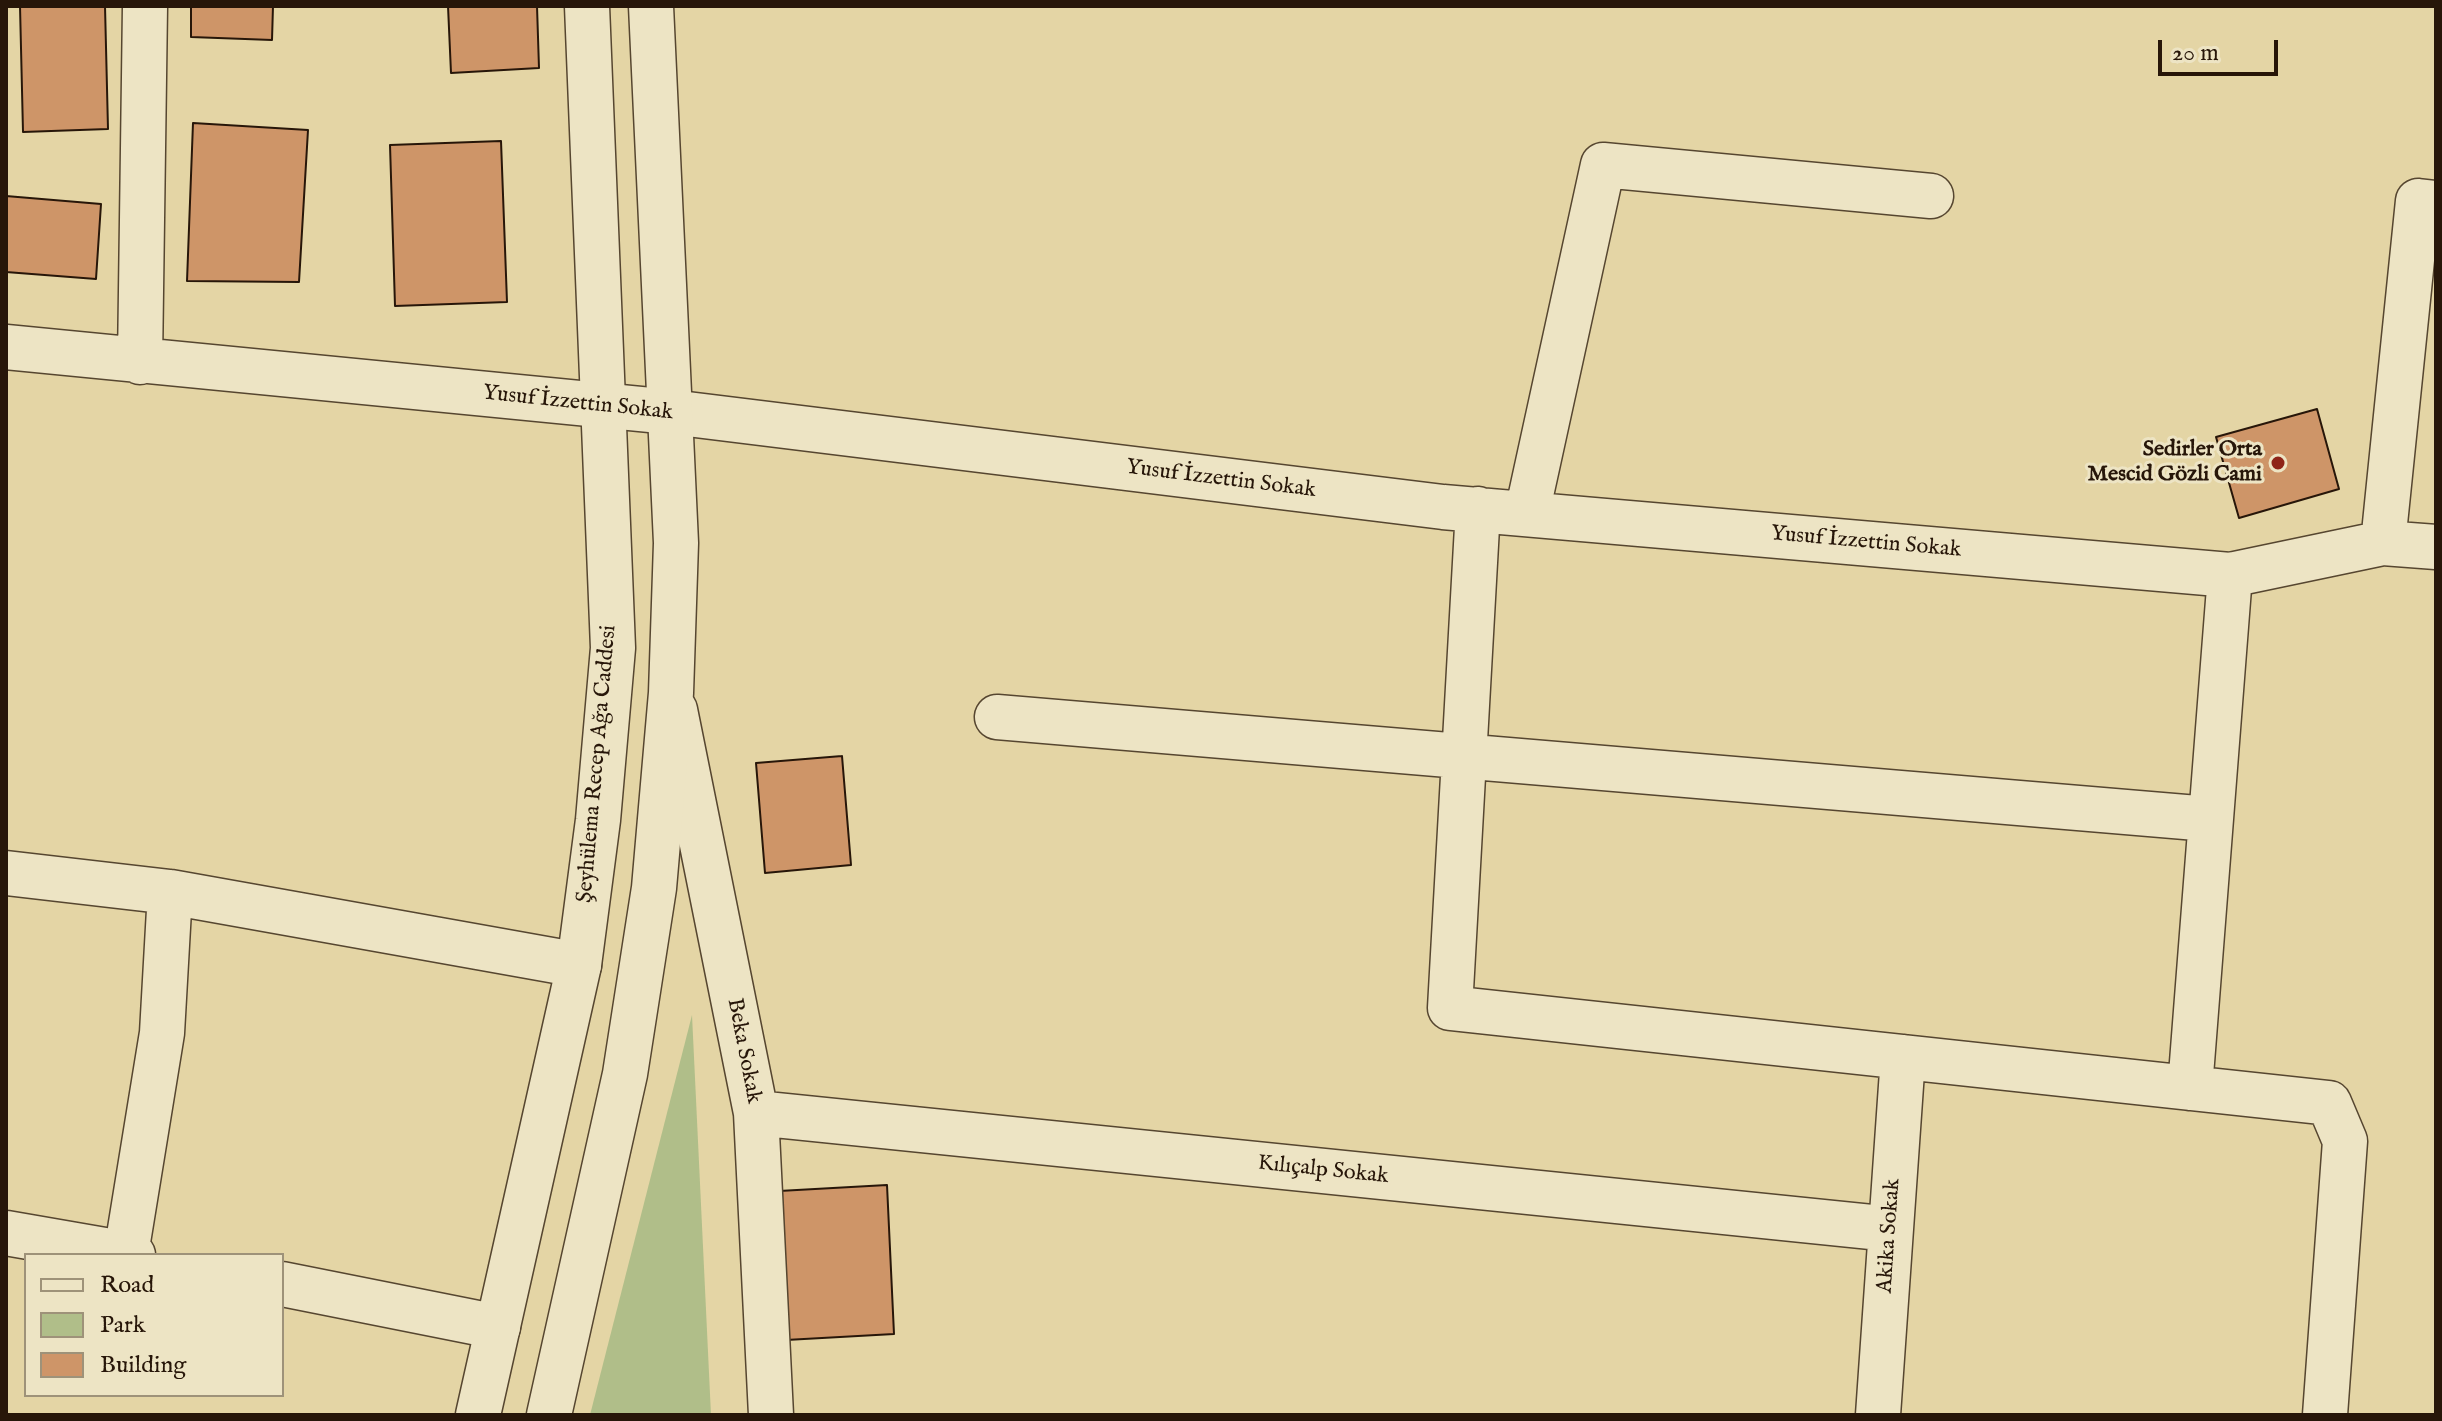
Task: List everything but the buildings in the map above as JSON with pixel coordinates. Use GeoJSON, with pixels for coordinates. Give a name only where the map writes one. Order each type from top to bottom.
{"type":"FeatureCollection","features":[{"type":"Feature","properties":{"kind":"street"},"geometry":{"type":"LineString","coordinates":[[140,362],[145,6]]}},
{"type":"Feature","properties":{"kind":"street","name":"Şeyhülema Recep Ağa Caddesi"},"geometry":{"type":"LineString","coordinates":[[478,1415],[579,965],[598,820],[613,648],[587,6]]}},
{"type":"Feature","properties":{"kind":"street"},"geometry":{"type":"LineString","coordinates":[[549,1415],[625,1074],[654,888],[671,693],[676,543],[651,6]]}},
{"type":"Feature","properties":{"kind":"street"},"geometry":{"type":"LineString","coordinates":[[1527,513],[1603,165],[1931,196]]}},
{"type":"Feature","properties":{"kind":"street"},"geometry":{"type":"LineString","coordinates":[[2383,543],[2418,201],[2436,203]]}},
{"type":"Feature","properties":{"kind":"street","name":"Yusuf İzzettin Sokak"},"geometry":{"type":"LineString","coordinates":[[6,347],[671,412],[1478,509],[2230,575],[2383,543],[2436,547]]}},
{"type":"Feature","properties":{"kind":"street"},"geometry":{"type":"LineString","coordinates":[[1478,509],[1450,1008],[2329,1103],[2345,1141],[2325,1415]]}},
{"type":"Feature","properties":{"kind":"street"},"geometry":{"type":"LineString","coordinates":[[2190,1088],[2230,575]]}},
{"type":"Feature","properties":{"kind":"street","name":"Beka Sokak"},"geometry":{"type":"LineString","coordinates":[[671,693],[756,1113],[771,1415]]}},
{"type":"Feature","properties":{"kind":"street"},"geometry":{"type":"LineString","coordinates":[[997,717],[2209,819]]}},
{"type":"Feature","properties":{"kind":"street"},"geometry":{"type":"LineString","coordinates":[[6,873],[170,892],[579,965]]}},
{"type":"Feature","properties":{"kind":"street"},"geometry":{"type":"LineString","coordinates":[[129,1253],[162,1033],[170,892]]}},
{"type":"Feature","properties":{"kind":"street","name":"Akika Sokak"},"geometry":{"type":"LineString","coordinates":[[1878,1415],[1903,1057]]}},
{"type":"Feature","properties":{"kind":"street","name":"Kılıçalp Sokak"},"geometry":{"type":"LineString","coordinates":[[756,1113],[1891,1229]]}},
{"type":"Feature","properties":{"kind":"street"},"geometry":{"type":"LineString","coordinates":[[6,1233],[123,1253]]}},
{"type":"Feature","properties":{"kind":"street"},"geometry":{"type":"LineString","coordinates":[[284,1284],[498,1327]]}},
{"type":"Feature","properties":{"kind":"green space"},"geometry":{"type":"Polygon","coordinates":[[[692,1015],[711,1415],[590,1415],[692,1015]]]}},
{"type":"Feature","properties":{"kind":"place","name":"Sedirler Orta Mescid Gözli Cami"},"geometry":{"type":"Point","coordinates":[2278,463]}}]}
